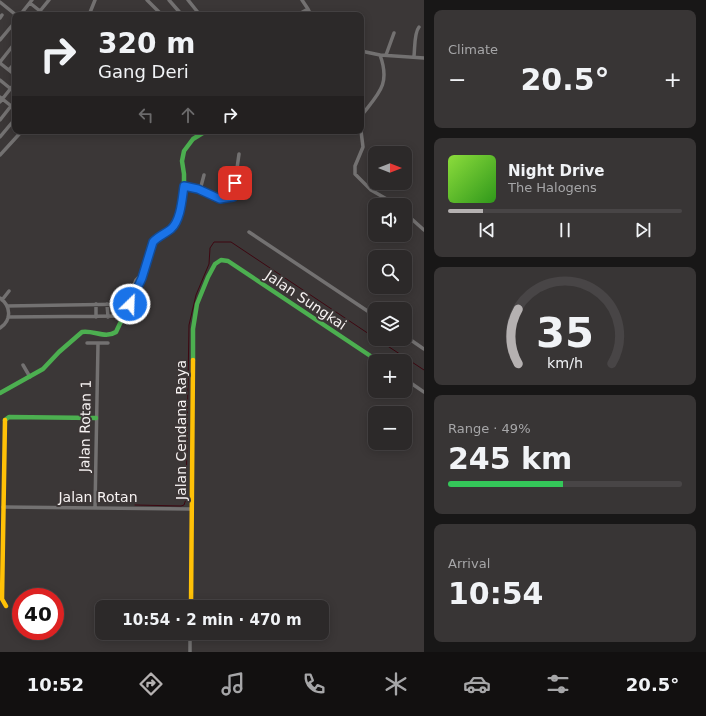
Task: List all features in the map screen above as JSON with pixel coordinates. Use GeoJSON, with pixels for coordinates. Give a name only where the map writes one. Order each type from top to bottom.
{"type":"FeatureCollection","features":[{"type":"Feature","properties":{"kind":"street"},"geometry":{"type":"LineString","coordinates":[[22,12],[31,1],[40,11],[49,0]]}},
{"type":"Feature","properties":{"kind":"street"},"geometry":{"type":"LineString","coordinates":[[90,12],[95,0]]}},
{"type":"Feature","properties":{"kind":"street"},"geometry":{"type":"LineString","coordinates":[[147,0],[159,12]]}},
{"type":"Feature","properties":{"kind":"street"},"geometry":{"type":"LineString","coordinates":[[188,0],[198,12]]}},
{"type":"Feature","properties":{"kind":"street"},"geometry":{"type":"LineString","coordinates":[[302,0],[310,12]]}},
{"type":"Feature","properties":{"kind":"street"},"geometry":{"type":"LineString","coordinates":[[172,1],[178,12]]}},
{"type":"Feature","properties":{"kind":"street"},"geometry":{"type":"LineString","coordinates":[[0,2],[12,12]]}},
{"type":"Feature","properties":{"kind":"street"},"geometry":{"type":"LineString","coordinates":[[302,12],[308,9]]}},
{"type":"Feature","properties":{"kind":"street"},"geometry":{"type":"LineString","coordinates":[[0,40],[12,26]]}},
{"type":"Feature","properties":{"kind":"street"},"geometry":{"type":"LineString","coordinates":[[414,56],[416,33],[419,27]]}},
{"type":"Feature","properties":{"kind":"street"},"geometry":{"type":"LineString","coordinates":[[386,55],[394,33]]}},
{"type":"Feature","properties":{"kind":"street"},"geometry":{"type":"LineString","coordinates":[[12,47],[0,62],[12,73]]}},
{"type":"Feature","properties":{"kind":"street"},"geometry":{"type":"LineString","coordinates":[[364,52],[424,58]]}},
{"type":"Feature","properties":{"kind":"street"},"geometry":{"type":"LineString","coordinates":[[364,112],[376,97],[383,84],[384,68],[380,55]]}},
{"type":"Feature","properties":{"kind":"street"},"geometry":{"type":"LineString","coordinates":[[9,70],[12,66]]}},
{"type":"Feature","properties":{"kind":"street"},"geometry":{"type":"LineString","coordinates":[[0,80],[10,89]]}},
{"type":"Feature","properties":{"kind":"street"},"geometry":{"type":"LineString","coordinates":[[0,120],[11,106],[1,99],[12,87]]}},
{"type":"Feature","properties":{"kind":"street"},"geometry":{"type":"LineString","coordinates":[[0,137],[12,123]]}},
{"type":"Feature","properties":{"kind":"street"},"geometry":{"type":"LineString","coordinates":[[0,155],[19,134]]}},
{"type":"Feature","properties":{"kind":"street"},"geometry":{"type":"LineString","coordinates":[[0,392],[30,377],[46,366],[59,352],[82,332],[86,331],[110,335],[114,334],[118,329],[128,304],[142,278],[153,242],[156,238],[170,230],[175,225],[182,203],[184,175],[182,159],[184,151],[191,142],[202,134]]}},
{"type":"Feature","properties":{"kind":"street"},"geometry":{"type":"LineString","coordinates":[[361,134],[363,148],[354,168],[355,174],[371,190],[385,198]]}},
{"type":"Feature","properties":{"kind":"street"},"geometry":{"type":"LineString","coordinates":[[184,186],[200,190],[220,199],[233,197],[239,154]]}},
{"type":"Feature","properties":{"kind":"street"},"geometry":{"type":"LineString","coordinates":[[200,190],[204,175]]}},
{"type":"Feature","properties":{"kind":"street"},"geometry":{"type":"LineString","coordinates":[[412,219],[424,230]]}},
{"type":"Feature","properties":{"kind":"street"},"geometry":{"type":"LineString","coordinates":[[249,232],[368,311]]}},
{"type":"Feature","properties":{"kind":"street","name":"Jalan Sungkai"},"geometry":{"type":"LineString","coordinates":[[221,260],[228,261],[368,354]]}},
{"type":"Feature","properties":{"kind":"street","name":"Jalan Cendana Raya"},"geometry":{"type":"LineString","coordinates":[[191,600],[193,329],[197,304],[201,291],[215,264],[221,260]]}},
{"type":"Feature","properties":{"kind":"street"},"geometry":{"type":"LineString","coordinates":[[0,328],[5,324],[8,317],[7,306],[1,299],[9,291]]}},
{"type":"Feature","properties":{"kind":"street"},"geometry":{"type":"LineString","coordinates":[[96,304],[96,317]]}},
{"type":"Feature","properties":{"kind":"street"},"geometry":{"type":"LineString","coordinates":[[107,304],[108,317]]}},
{"type":"Feature","properties":{"kind":"street"},"geometry":{"type":"LineString","coordinates":[[7,306],[128,304]]}},
{"type":"Feature","properties":{"kind":"street"},"geometry":{"type":"LineString","coordinates":[[8,317],[124,316]]}},
{"type":"Feature","properties":{"kind":"street"},"geometry":{"type":"LineString","coordinates":[[412,341],[424,349]]}},
{"type":"Feature","properties":{"kind":"street"},"geometry":{"type":"LineString","coordinates":[[86,343],[108,343]]}},
{"type":"Feature","properties":{"kind":"street","name":"Jalan Rotan 1"},"geometry":{"type":"LineString","coordinates":[[94,508],[98,344]]}},
{"type":"Feature","properties":{"kind":"street"},"geometry":{"type":"LineString","coordinates":[[23,365],[30,377]]}},
{"type":"Feature","properties":{"kind":"street"},"geometry":{"type":"LineString","coordinates":[[412,384],[424,392]]}},
{"type":"Feature","properties":{"kind":"street"},"geometry":{"type":"LineString","coordinates":[[6,606],[2,599],[4,421],[6,418],[96,418]]}},
{"type":"Feature","properties":{"kind":"street","name":"Jalan Rotan"},"geometry":{"type":"LineString","coordinates":[[4,507],[191,509]]}},
{"type":"Feature","properties":{"kind":"street"},"geometry":{"type":"LineString","coordinates":[[190,640],[190,652]]}},
{"type":"Feature","properties":{"kind":"waterway"},"geometry":{"type":"LineString","coordinates":[[135,505],[181,506],[184,505],[186,499],[189,325],[196,295],[209,264],[210,248],[214,242],[231,242],[368,333]]}},
{"type":"Feature","properties":{"kind":"waterway"},"geometry":{"type":"LineString","coordinates":[[388,346],[424,370]]}},
{"type":"Feature","properties":{"kind":"traffic: fast"},"geometry":{"type":"LineString","coordinates":[[0,393],[43,369],[59,352],[82,332],[91,332],[104,335],[116,332],[142,277],[153,242],[172,228],[178,217],[184,188],[182,161],[184,151],[193,139],[201,134]]}},
{"type":"Feature","properties":{"kind":"traffic: fast"},"geometry":{"type":"LineString","coordinates":[[193,360],[193,329],[197,304],[215,264],[221,260],[228,261],[368,354]]}},
{"type":"Feature","properties":{"kind":"traffic: fast"},"geometry":{"type":"LineString","coordinates":[[5,420],[9,417],[96,418]]}},
{"type":"Feature","properties":{"kind":"traffic: slow"},"geometry":{"type":"LineString","coordinates":[[191,600],[193,360]]}},
{"type":"Feature","properties":{"kind":"traffic: slow"},"geometry":{"type":"LineString","coordinates":[[5,420],[2,599],[6,606]]}},
{"type":"Feature","properties":{"kind":"route"},"geometry":{"type":"LineString","coordinates":[[130,304],[144,273],[150,248],[153,242],[156,238],[170,230],[175,225],[182,203],[184,186],[198,189],[220,199],[233,197],[235,183]]}}]}
